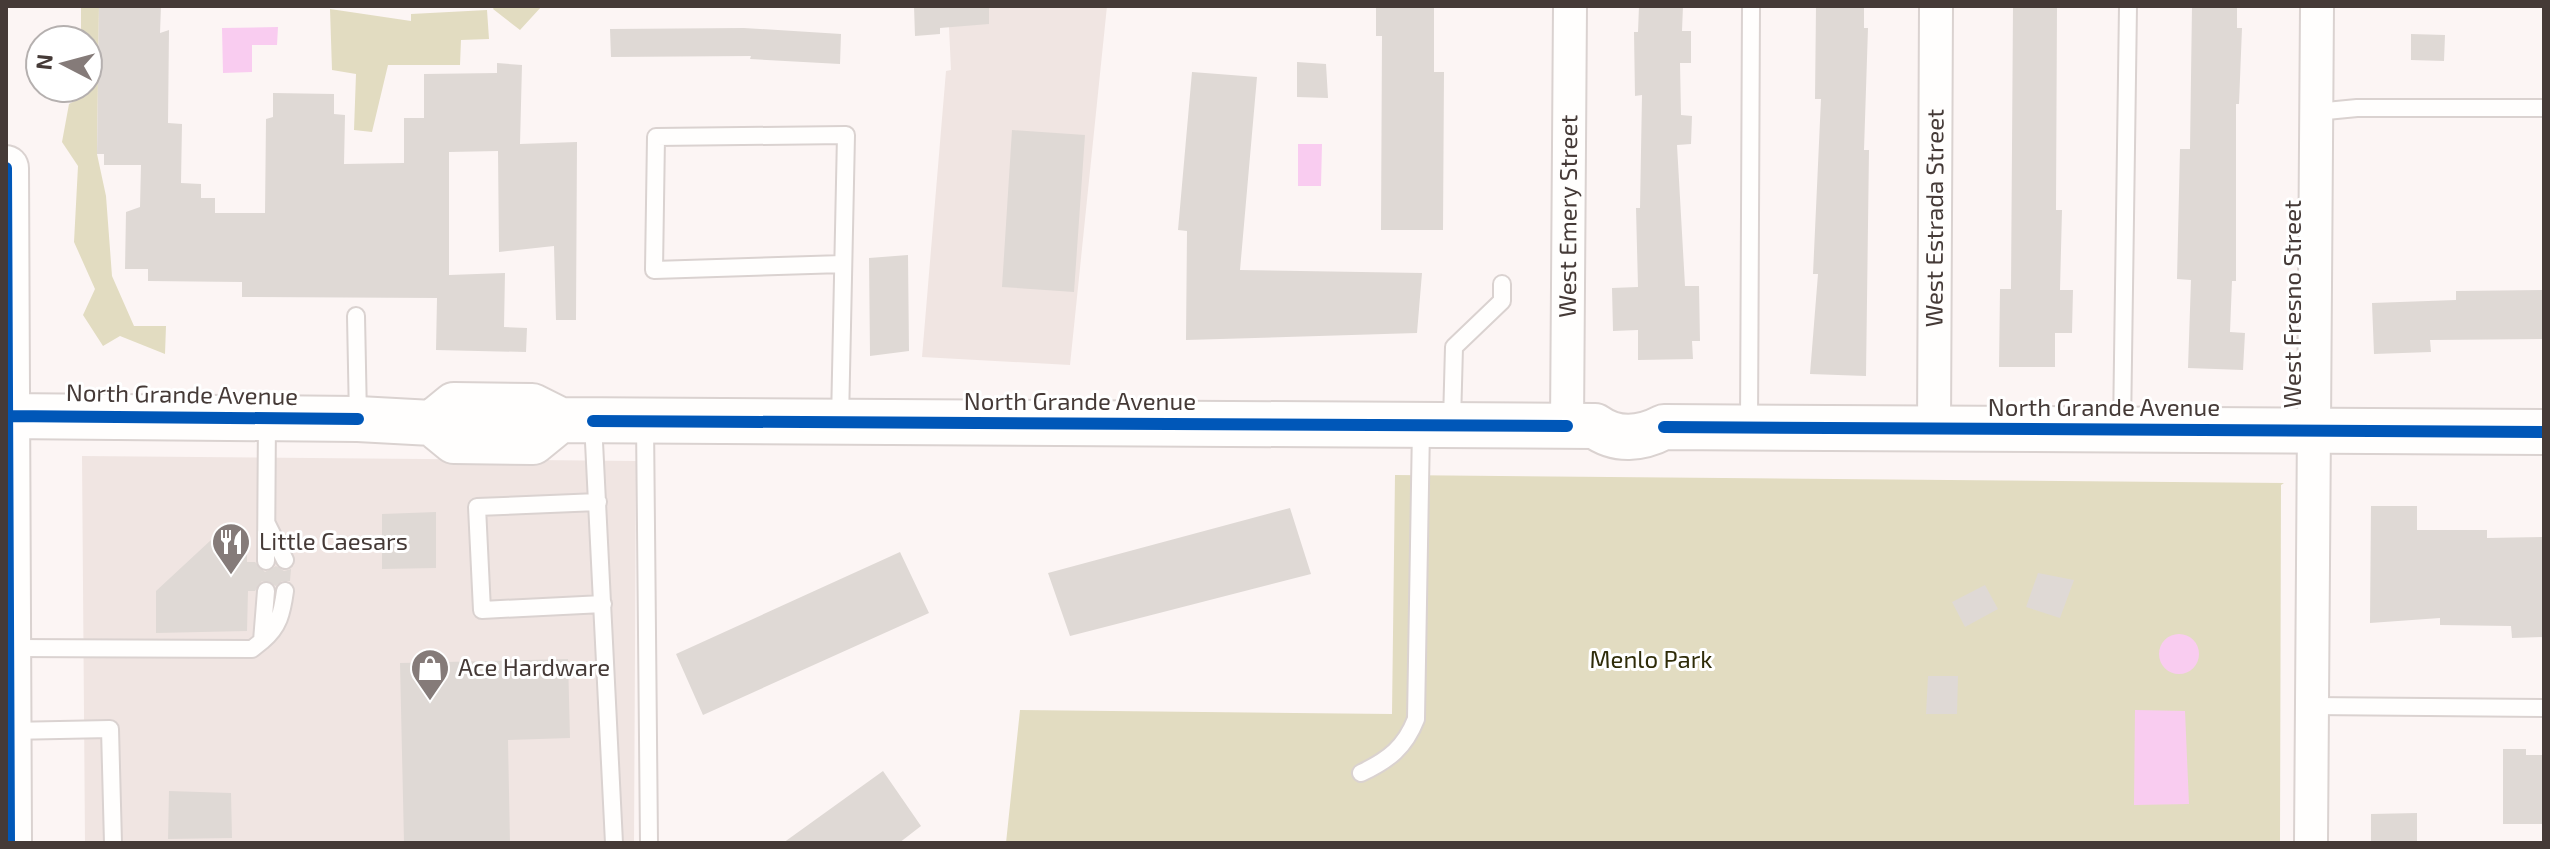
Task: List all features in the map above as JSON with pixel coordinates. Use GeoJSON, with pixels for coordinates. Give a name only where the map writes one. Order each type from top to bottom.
{"type":"FeatureCollection","features":[{"type":"Feature","properties":{"kind":"main road"},"geometry":{"type":"LineString","coordinates":[[6,168],[9,843]]}},
{"type":"Feature","properties":{"kind":"main road","name":"North Grande Avenue"},"geometry":{"type":"LineString","coordinates":[[7,416],[358,419],[432,423],[454,441],[533,442],[576,420],[1581,426],[1610,437],[1647,436],[1664,427],[2544,432]]}},
{"type":"Feature","properties":{"kind":"street","name":"West Emery Street"},"geometry":{"type":"LineString","coordinates":[[1570,6],[1581,426]]}},
{"type":"Feature","properties":{"kind":"street","name":"West Estrada Street"},"geometry":{"type":"LineString","coordinates":[[1934,430],[1936,6]]}},
{"type":"Feature","properties":{"kind":"street","name":"West Fresno Street"},"geometry":{"type":"LineString","coordinates":[[2311,843],[2317,6]]}},
{"type":"Feature","properties":{"kind":"lane"},"geometry":{"type":"LineString","coordinates":[[1749,428],[1751,6]]}},
{"type":"Feature","properties":{"kind":"lane"},"geometry":{"type":"LineString","coordinates":[[2122,431],[2128,6]]}},
{"type":"Feature","properties":{"kind":"lane"},"geometry":{"type":"LineString","coordinates":[[2316,112],[2357,108],[2544,108]]}},
{"type":"Feature","properties":{"kind":"lane"},"geometry":{"type":"LineString","coordinates":[[840,423],[846,135],[656,137],[654,270],[843,264]]}},
{"type":"Feature","properties":{"kind":"lane"},"geometry":{"type":"LineString","coordinates":[[1361,773],[1384,762],[1407,742],[1416,719],[1436,426],[1454,347],[1502,301],[1502,284]]}},
{"type":"Feature","properties":{"kind":"lane"},"geometry":{"type":"LineString","coordinates":[[356,316],[358,419]]}},
{"type":"Feature","properties":{"kind":"lane"},"geometry":{"type":"LineString","coordinates":[[266,561],[267,418]]}},
{"type":"Feature","properties":{"kind":"lane"},"geometry":{"type":"LineString","coordinates":[[576,420],[598,502],[614,843]]}},
{"type":"Feature","properties":{"kind":"lane"},"geometry":{"type":"LineString","coordinates":[[645,421],[649,843]]}},
{"type":"Feature","properties":{"kind":"lane"},"geometry":{"type":"LineString","coordinates":[[598,502],[477,507],[481,595],[482,610],[603,604]]}},
{"type":"Feature","properties":{"kind":"lane"},"geometry":{"type":"LineString","coordinates":[[267,524],[285,560]]}},
{"type":"Feature","properties":{"kind":"lane"},"geometry":{"type":"LineString","coordinates":[[262,641],[266,591]]}},
{"type":"Feature","properties":{"kind":"lane"},"geometry":{"type":"LineString","coordinates":[[7,664],[131,647],[237,652],[252,649],[275,631],[282,614],[285,591]]}},
{"type":"Feature","properties":{"kind":"lane"},"geometry":{"type":"LineString","coordinates":[[2312,706],[2544,708]]}},
{"type":"Feature","properties":{"kind":"lane"},"geometry":{"type":"LineString","coordinates":[[9,731],[110,729],[113,843]]}},
{"type":"Feature","properties":{"kind":"shaded area"},"geometry":{"type":"Polygon","coordinates":[[[948,6],[1107,6],[1070,365],[922,357],[946,71],[951,70],[948,6]]]}},
{"type":"Feature","properties":{"kind":"shaded area"},"geometry":{"type":"Polygon","coordinates":[[[278,27],[277,45],[252,45],[252,72],[223,73],[222,28],[278,27]]]}},
{"type":"Feature","properties":{"kind":"shaded area"},"geometry":{"type":"Polygon","coordinates":[[[1298,144],[1322,144],[1321,186],[1298,186],[1298,144]]]}},
{"type":"Feature","properties":{"kind":"shaded area"},"geometry":{"type":"Polygon","coordinates":[[[82,456],[636,461],[634,843],[85,843],[82,456]]]}},
{"type":"Feature","properties":{"kind":"shaded area"},"geometry":{"type":"Polygon","coordinates":[[[2179,634],[2193,640],[2199,654],[2193,668],[2179,674],[2165,668],[2159,654],[2165,640],[2179,634]]]}},
{"type":"Feature","properties":{"kind":"shaded area"},"geometry":{"type":"Polygon","coordinates":[[[2135,710],[2185,711],[2189,804],[2134,805],[2135,710]]]}},
{"type":"Feature","properties":{"kind":"green space"},"geometry":{"type":"Polygon","coordinates":[[[81,6],[99,6],[99,24],[81,24],[81,6]]]}},
{"type":"Feature","properties":{"kind":"green space"},"geometry":{"type":"Polygon","coordinates":[[[495,6],[542,6],[520,30],[493,9],[495,6]]]}},
{"type":"Feature","properties":{"kind":"green space"},"geometry":{"type":"Polygon","coordinates":[[[330,9],[411,21],[411,14],[487,10],[489,39],[461,40],[460,65],[388,65],[372,132],[354,130],[356,74],[332,70],[330,9]]]}},
{"type":"Feature","properties":{"kind":"green space"},"geometry":{"type":"Polygon","coordinates":[[[69,104],[98,104],[97,154],[106,196],[112,276],[134,326],[166,326],[165,354],[120,336],[103,346],[83,315],[95,289],[74,242],[78,166],[62,142],[69,104]]]}},
{"type":"Feature","properties":{"kind":"green space","name":"Menlo Park"},"geometry":{"type":"Polygon","coordinates":[[[1395,475],[2284,483],[2281,485],[2280,843],[1006,843],[1020,710],[1392,714],[1395,475]]]}},
{"type":"Feature","properties":{"kind":"building"},"geometry":{"type":"Polygon","coordinates":[[[99,6],[161,6],[160,33],[169,30],[168,123],[182,124],[181,183],[201,184],[201,198],[215,198],[215,213],[265,213],[266,119],[273,117],[273,93],[334,94],[334,114],[345,115],[344,164],[404,163],[404,118],[424,118],[424,74],[497,73],[497,63],[522,65],[520,144],[577,142],[576,320],[556,320],[554,246],[499,252],[498,151],[449,152],[449,275],[505,273],[504,327],[527,328],[526,352],[436,350],[437,298],[242,297],[242,282],[148,281],[148,269],[125,269],[126,212],[140,207],[141,165],[104,165],[104,154],[97,154],[98,104],[104,104],[104,24],[99,24],[99,6]]]}},
{"type":"Feature","properties":{"kind":"building"},"geometry":{"type":"Polygon","coordinates":[[[914,6],[989,6],[989,24],[940,28],[940,34],[915,36],[914,6]]]}},
{"type":"Feature","properties":{"kind":"building"},"geometry":{"type":"Polygon","coordinates":[[[1376,6],[1434,6],[1434,72],[1444,72],[1443,230],[1381,230],[1382,36],[1376,36],[1376,6]]]}},
{"type":"Feature","properties":{"kind":"building"},"geometry":{"type":"Polygon","coordinates":[[[1639,6],[1683,6],[1682,31],[1691,31],[1691,63],[1680,63],[1681,115],[1692,116],[1691,144],[1677,145],[1685,286],[1699,286],[1700,341],[1692,341],[1693,359],[1638,360],[1638,330],[1613,331],[1612,288],[1638,287],[1636,208],[1640,208],[1642,95],[1635,96],[1634,32],[1638,32],[1639,6]]]}},
{"type":"Feature","properties":{"kind":"building"},"geometry":{"type":"Polygon","coordinates":[[[1816,6],[1864,6],[1864,28],[1868,28],[1864,150],[1869,150],[1866,376],[1810,374],[1818,274],[1813,274],[1821,99],[1815,99],[1816,6]]]}},
{"type":"Feature","properties":{"kind":"building"},"geometry":{"type":"Polygon","coordinates":[[[2013,6],[2057,6],[2056,210],[2062,210],[2060,290],[2073,290],[2072,333],[2055,333],[2055,367],[1999,367],[2000,289],[2011,289],[2013,6]]]}},
{"type":"Feature","properties":{"kind":"building"},"geometry":{"type":"Polygon","coordinates":[[[2192,6],[2237,6],[2237,28],[2242,28],[2239,104],[2236,104],[2236,281],[2232,281],[2230,332],[2245,333],[2243,370],[2188,368],[2191,280],[2177,279],[2180,149],[2190,149],[2192,6]]]}},
{"type":"Feature","properties":{"kind":"building"},"geometry":{"type":"Polygon","coordinates":[[[744,28],[841,34],[840,64],[750,59],[751,56],[611,57],[610,29],[744,28]]]}},
{"type":"Feature","properties":{"kind":"building"},"geometry":{"type":"Polygon","coordinates":[[[2411,34],[2445,35],[2444,61],[2411,60],[2411,34]]]}},
{"type":"Feature","properties":{"kind":"building"},"geometry":{"type":"Polygon","coordinates":[[[1297,62],[1326,64],[1328,98],[1297,97],[1297,62]]]}},
{"type":"Feature","properties":{"kind":"building"},"geometry":{"type":"Polygon","coordinates":[[[1192,72],[1257,77],[1240,270],[1422,273],[1417,333],[1186,340],[1187,231],[1178,230],[1192,72]]]}},
{"type":"Feature","properties":{"kind":"building"},"geometry":{"type":"Polygon","coordinates":[[[1012,130],[1085,135],[1074,292],[1002,287],[1012,130]]]}},
{"type":"Feature","properties":{"kind":"building"},"geometry":{"type":"Polygon","coordinates":[[[908,255],[909,351],[870,356],[869,258],[908,255]]]}},
{"type":"Feature","properties":{"kind":"building"},"geometry":{"type":"Polygon","coordinates":[[[2544,290],[2544,339],[2430,340],[2431,352],[2374,354],[2372,303],[2456,300],[2456,291],[2544,290]]]}},
{"type":"Feature","properties":{"kind":"building"},"geometry":{"type":"Polygon","coordinates":[[[2371,506],[2417,506],[2417,530],[2487,530],[2487,538],[2544,537],[2544,637],[2512,638],[2511,626],[2440,625],[2440,618],[2370,623],[2371,506]]]}},
{"type":"Feature","properties":{"kind":"building"},"geometry":{"type":"Polygon","coordinates":[[[1290,508],[1311,574],[1070,636],[1048,573],[1290,508]]]}},
{"type":"Feature","properties":{"kind":"building"},"geometry":{"type":"Polygon","coordinates":[[[436,512],[436,568],[382,569],[382,514],[436,512]]]}},
{"type":"Feature","properties":{"kind":"building","name":"Little Caesars"},"geometry":{"type":"Polygon","coordinates":[[[211,540],[247,540],[247,562],[255,562],[265,572],[276,566],[284,571],[291,569],[290,581],[282,581],[276,586],[262,581],[255,591],[248,591],[247,631],[156,633],[156,591],[211,540]]]}},
{"type":"Feature","properties":{"kind":"building"},"geometry":{"type":"Polygon","coordinates":[[[900,552],[929,613],[703,715],[676,654],[900,552]]]}},
{"type":"Feature","properties":{"kind":"building"},"geometry":{"type":"Polygon","coordinates":[[[2038,573],[2074,580],[2060,618],[2026,607],[2038,573]]]}},
{"type":"Feature","properties":{"kind":"building"},"geometry":{"type":"Polygon","coordinates":[[[1985,585],[1998,609],[1965,627],[1952,602],[1985,585]]]}},
{"type":"Feature","properties":{"kind":"building"},"geometry":{"type":"Polygon","coordinates":[[[568,659],[570,738],[508,740],[510,843],[404,843],[400,663],[568,659]]]}},
{"type":"Feature","properties":{"kind":"building"},"geometry":{"type":"Polygon","coordinates":[[[1928,676],[1958,676],[1957,714],[1926,714],[1928,676]]]}},
{"type":"Feature","properties":{"kind":"building"},"geometry":{"type":"Polygon","coordinates":[[[2503,749],[2526,749],[2526,755],[2544,755],[2544,824],[2503,824],[2503,749]]]}},
{"type":"Feature","properties":{"kind":"building"},"geometry":{"type":"Polygon","coordinates":[[[883,771],[921,826],[899,843],[783,843],[883,771]]]}},
{"type":"Feature","properties":{"kind":"building"},"geometry":{"type":"Polygon","coordinates":[[[169,791],[231,793],[232,838],[168,839],[169,791]]]}},
{"type":"Feature","properties":{"kind":"building"},"geometry":{"type":"Polygon","coordinates":[[[2417,813],[2417,843],[2371,843],[2371,814],[2417,813]]]}},
{"type":"Feature","properties":{"kind":"cycle path"},"geometry":{"type":"LineString","coordinates":[[6,168],[9,843]]}},
{"type":"Feature","properties":{"kind":"cycle path"},"geometry":{"type":"LineString","coordinates":[[6,416],[358,419]]}},
{"type":"Feature","properties":{"kind":"cycle path"},"geometry":{"type":"LineString","coordinates":[[593,421],[1567,426]]}},
{"type":"Feature","properties":{"kind":"cycle path"},"geometry":{"type":"LineString","coordinates":[[1664,427],[2544,432]]}},
{"type":"Feature","properties":{"kind":"place","name":"Little Caesars"},"geometry":{"type":"Point","coordinates":[231,576]}},
{"type":"Feature","properties":{"kind":"place","name":"Ace Hardware"},"geometry":{"type":"Point","coordinates":[430,702]}}]}
